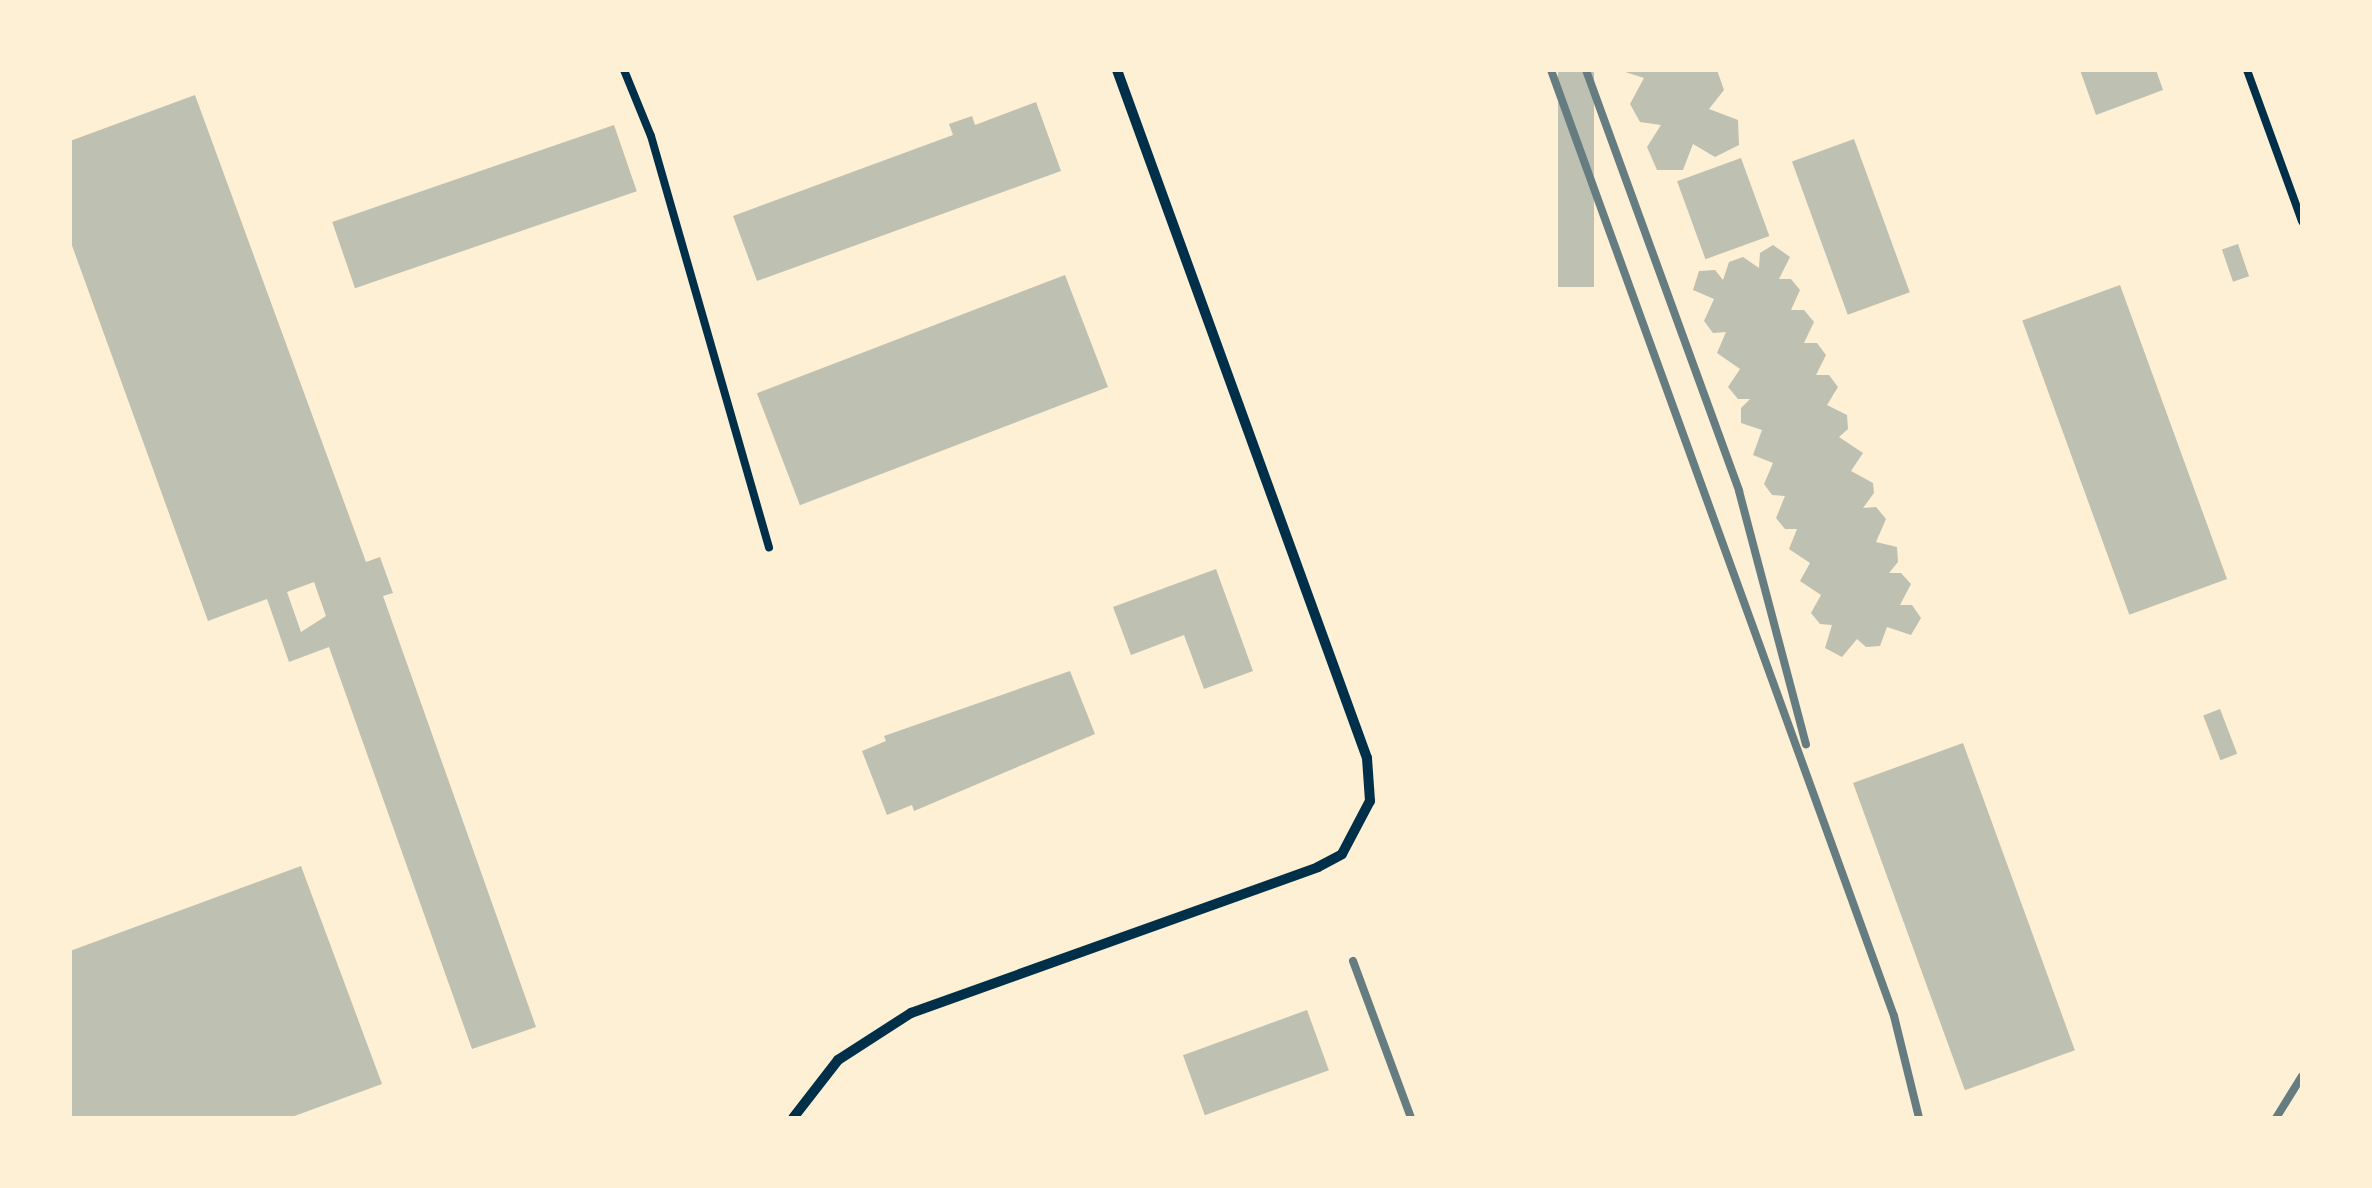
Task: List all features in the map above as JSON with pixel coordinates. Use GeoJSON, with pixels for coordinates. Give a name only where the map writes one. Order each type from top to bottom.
{"type":"FeatureCollection","features":[{"type":"Feature","properties":{"kind":"street"},"geometry":{"type":"LineString","coordinates":[[793,1118],[838,1060],[911,1013],[1318,867],[1342,854],[1370,802],[1367,758],[1118,70]]}},
{"type":"Feature","properties":{"kind":"lane"},"geometry":{"type":"LineString","coordinates":[[624,70],[650,136],[769,547]]}},
{"type":"Feature","properties":{"kind":"lane"},"geometry":{"type":"LineString","coordinates":[[2248,70],[2302,221]]}},
{"type":"Feature","properties":{"kind":"building"},"geometry":{"type":"Polygon","coordinates":[[[1558,70],[1594,70],[1594,287],[1558,287],[1558,70]]]}},
{"type":"Feature","properties":{"kind":"building"},"geometry":{"type":"Polygon","coordinates":[[[1619,70],[1717,70],[1724,90],[1709,109],[1738,120],[1739,145],[1715,157],[1693,144],[1683,170],[1657,170],[1647,147],[1661,125],[1640,122],[1630,104],[1644,78],[1619,70]]]}},
{"type":"Feature","properties":{"kind":"building"},"geometry":{"type":"Polygon","coordinates":[[[2080,70],[2156,70],[2163,90],[2096,115],[2080,70]]]}},
{"type":"Feature","properties":{"kind":"building"},"geometry":{"type":"Polygon","coordinates":[[[195,95],[366,562],[380,557],[393,593],[383,596],[536,1027],[472,1049],[329,647],[289,662],[267,599],[208,621],[70,240],[70,141],[195,95]],[[314,582],[287,592],[301,632],[326,616],[314,582]]]}},
{"type":"Feature","properties":{"kind":"building"},"geometry":{"type":"Polygon","coordinates":[[[1036,102],[1061,171],[757,281],[733,216],[953,135],[949,124],[972,116],[975,125],[1036,102]]]}},
{"type":"Feature","properties":{"kind":"building"},"geometry":{"type":"Polygon","coordinates":[[[614,125],[637,191],[355,288],[332,222],[614,125]]]}},
{"type":"Feature","properties":{"kind":"building"},"geometry":{"type":"Polygon","coordinates":[[[1854,139],[1910,292],[1848,315],[1792,162],[1854,139]]]}},
{"type":"Feature","properties":{"kind":"building"},"geometry":{"type":"Polygon","coordinates":[[[1741,158],[1769,236],[1705,259],[1677,181],[1741,158]]]}},
{"type":"Feature","properties":{"kind":"building"},"geometry":{"type":"Polygon","coordinates":[[[2238,244],[2249,276],[2233,282],[2222,250],[2238,244]]]}},
{"type":"Feature","properties":{"kind":"building"},"geometry":{"type":"Polygon","coordinates":[[[1773,245],[1790,257],[1779,279],[1791,279],[1800,290],[1791,310],[1804,310],[1814,322],[1804,343],[1817,343],[1826,355],[1816,375],[1829,375],[1838,387],[1827,405],[1847,415],[1848,429],[1839,437],[1863,453],[1851,471],[1873,483],[1874,493],[1863,508],[1876,507],[1886,519],[1876,542],[1897,547],[1898,562],[1889,573],[1901,573],[1911,584],[1900,605],[1912,605],[1921,618],[1911,635],[1887,627],[1880,646],[1866,647],[1857,639],[1842,657],[1825,648],[1832,625],[1820,624],[1811,613],[1821,595],[1800,581],[1810,563],[1789,549],[1797,529],[1785,529],[1776,518],[1785,496],[1772,495],[1764,484],[1773,463],[1753,455],[1762,430],[1741,423],[1741,408],[1750,399],[1738,399],[1728,387],[1740,369],[1717,353],[1726,332],[1713,333],[1704,321],[1714,299],[1693,290],[1699,271],[1715,270],[1723,280],[1729,262],[1743,257],[1759,268],[1760,253],[1773,245]]]}},
{"type":"Feature","properties":{"kind":"building"},"geometry":{"type":"Polygon","coordinates":[[[1065,275],[1108,387],[800,505],[757,393],[1065,275]]]}},
{"type":"Feature","properties":{"kind":"building"},"geometry":{"type":"Polygon","coordinates":[[[2120,285],[2227,579],[2129,615],[2022,321],[2120,285]]]}},
{"type":"Feature","properties":{"kind":"building"},"geometry":{"type":"Polygon","coordinates":[[[1216,569],[1253,671],[1204,689],[1184,635],[1131,655],[1113,607],[1216,569]]]}},
{"type":"Feature","properties":{"kind":"building"},"geometry":{"type":"Polygon","coordinates":[[[1070,671],[1095,734],[914,811],[912,805],[887,815],[862,751],[886,741],[884,736],[1070,671]]]}},
{"type":"Feature","properties":{"kind":"building"},"geometry":{"type":"Polygon","coordinates":[[[2220,709],[2237,754],[2220,760],[2203,715],[2220,709]]]}},
{"type":"Feature","properties":{"kind":"building"},"geometry":{"type":"Polygon","coordinates":[[[1963,743],[2075,1050],[1965,1090],[1853,783],[1963,743]]]}},
{"type":"Feature","properties":{"kind":"building"},"geometry":{"type":"Polygon","coordinates":[[[301,866],[382,1084],[289,1118],[70,1118],[70,951],[301,866]]]}},
{"type":"Feature","properties":{"kind":"building"},"geometry":{"type":"Polygon","coordinates":[[[1307,1010],[1329,1070],[1205,1115],[1183,1055],[1307,1010]]]}},
{"type":"Feature","properties":{"kind":"railway"},"geometry":{"type":"LineString","coordinates":[[1551,70],[1894,1016],[1919,1118]]}},
{"type":"Feature","properties":{"kind":"railway"},"geometry":{"type":"LineString","coordinates":[[1586,70],[1739,491],[1806,744]]}},
{"type":"Feature","properties":{"kind":"railway"},"geometry":{"type":"LineString","coordinates":[[1353,961],[1411,1118]]}},
{"type":"Feature","properties":{"kind":"railway"},"geometry":{"type":"LineString","coordinates":[[2276,1118],[2302,1076]]}}]}
